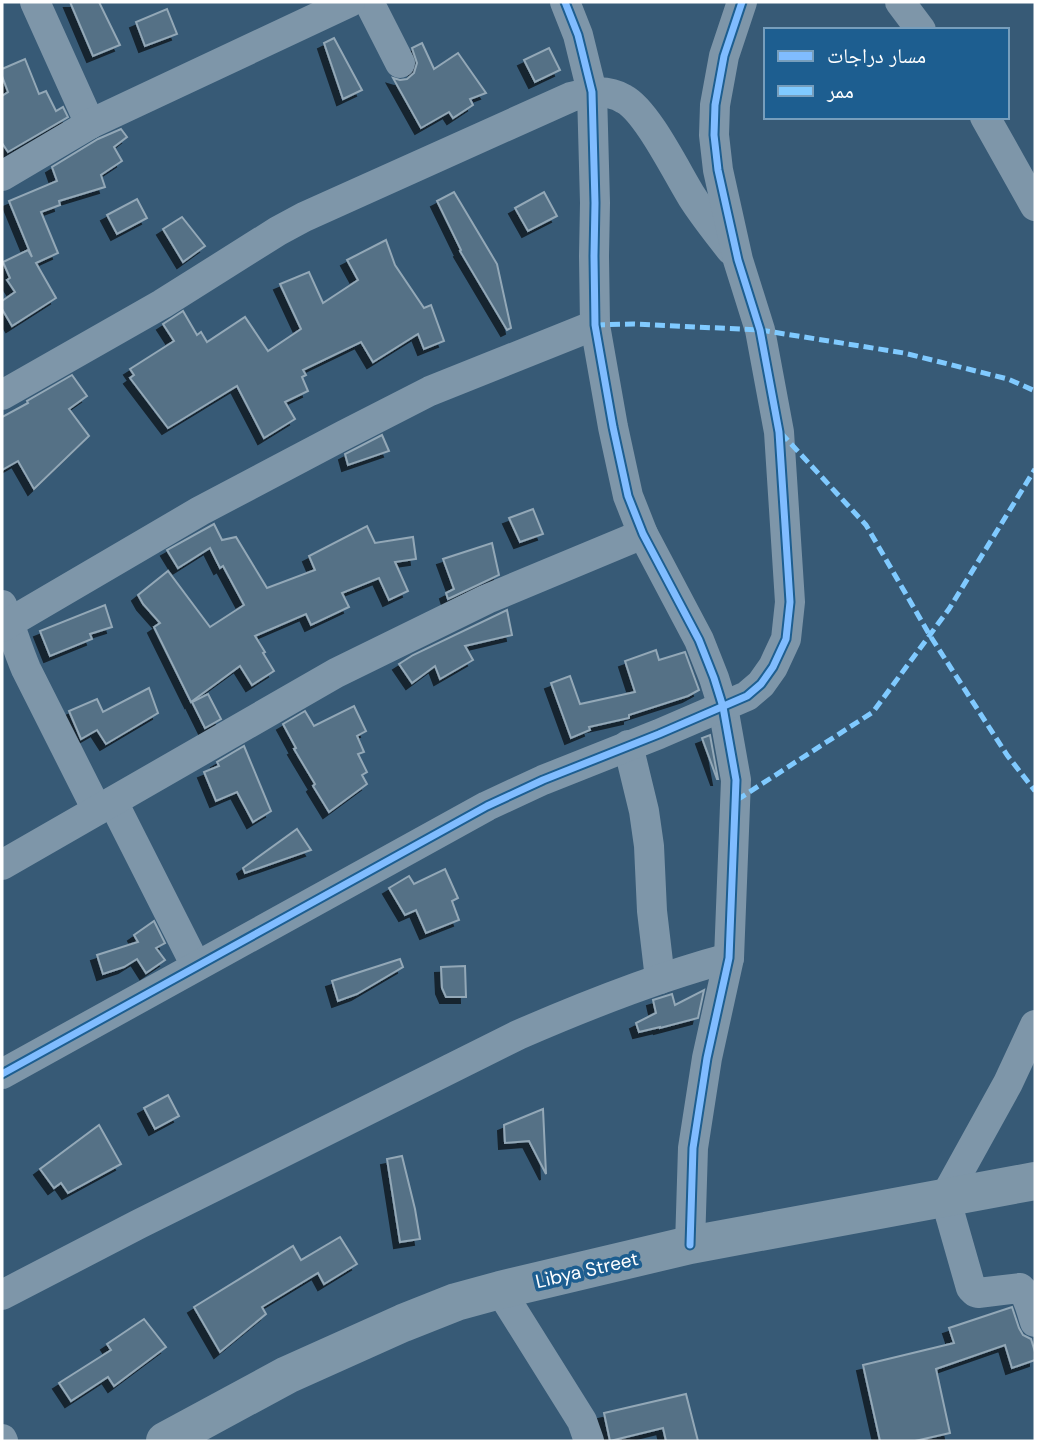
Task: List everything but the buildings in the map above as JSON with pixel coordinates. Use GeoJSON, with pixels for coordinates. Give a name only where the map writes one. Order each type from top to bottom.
{"type":"FeatureCollection","features":[{"type":"Feature","properties":{"kind":"highway","name":"Libya Street"},"geometry":{"type":"LineString","coordinates":[[165,1441],[287,1375],[403,1322],[456,1302],[690,1245],[1035,1181]]}},
{"type":"Feature","properties":{"kind":"street"},"geometry":{"type":"LineString","coordinates":[[35,2],[90,124]]}},
{"type":"Feature","properties":{"kind":"street"},"geometry":{"type":"LineString","coordinates":[[2,176],[90,124],[350,2]]}},
{"type":"Feature","properties":{"kind":"street"},"geometry":{"type":"LineString","coordinates":[[369,2],[400,63]]}},
{"type":"Feature","properties":{"kind":"street"},"geometry":{"type":"LineString","coordinates":[[565,2],[578,34],[592,92],[594,325],[628,496],[643,534],[699,640],[714,678],[723,707],[736,780],[729,958],[707,1058],[693,1148],[690,1245]]}},
{"type":"Feature","properties":{"kind":"street"},"geometry":{"type":"LineString","coordinates":[[2,1074],[487,806],[543,780],[747,696],[761,684],[773,667],[786,639],[790,602],[779,432],[760,330],[738,260],[713,135],[715,105],[724,56],[742,2]]}},
{"type":"Feature","properties":{"kind":"street"},"geometry":{"type":"LineString","coordinates":[[900,2],[920,28]]}},
{"type":"Feature","properties":{"kind":"street"},"geometry":{"type":"LineString","coordinates":[[2,396],[162,304],[295,222],[572,97],[592,92],[610,93],[632,104],[643,117],[693,199],[738,260]]}},
{"type":"Feature","properties":{"kind":"street"},"geometry":{"type":"LineString","coordinates":[[986,119],[1035,206]]}},
{"type":"Feature","properties":{"kind":"street"},"geometry":{"type":"LineString","coordinates":[[196,966],[26,669],[4,618],[200,511],[430,391],[594,325]]}},
{"type":"Feature","properties":{"kind":"street"},"geometry":{"type":"LineString","coordinates":[[2,864],[198,750],[368,656],[487,599],[643,534]]}},
{"type":"Feature","properties":{"kind":"street"},"geometry":{"type":"LineString","coordinates":[[628,745],[644,811],[649,846],[652,911],[660,979]]}},
{"type":"Feature","properties":{"kind":"street"},"geometry":{"type":"LineString","coordinates":[[2,1295],[519,1035],[568,1013],[681,971],[729,958]]}},
{"type":"Feature","properties":{"kind":"street"},"geometry":{"type":"LineString","coordinates":[[1035,1025],[1008,1083],[945,1197],[971,1288],[978,1293],[1022,1289],[1035,1322]]}},
{"type":"Feature","properties":{"kind":"street"},"geometry":{"type":"LineString","coordinates":[[500,1290],[582,1421],[589,1441]]}},
{"type":"Feature","properties":{"kind":"marked path"},"geometry":{"type":"LineString","coordinates":[[595,325],[633,324],[760,330],[904,353],[1008,379],[1035,391]]}},
{"type":"Feature","properties":{"kind":"marked path"},"geometry":{"type":"LineString","coordinates":[[781,433],[866,525],[929,634],[1007,755],[1035,791]]}},
{"type":"Feature","properties":{"kind":"marked path"},"geometry":{"type":"LineString","coordinates":[[737,800],[873,712],[949,609],[1035,469]]}},
{"type":"Feature","properties":{"kind":"cycle path"},"geometry":{"type":"LineString","coordinates":[[565,2],[578,35],[592,92],[595,325],[628,496],[643,534],[699,640],[714,678],[723,707],[736,780],[729,958],[707,1058],[693,1148],[690,1245]]}},
{"type":"Feature","properties":{"kind":"cycle path"},"geometry":{"type":"LineString","coordinates":[[2,1074],[487,806],[543,780],[747,696],[761,684],[773,667],[786,639],[790,602],[779,432],[760,330],[738,260],[718,170],[714,135],[715,105],[724,56],[742,2]]}}]}
